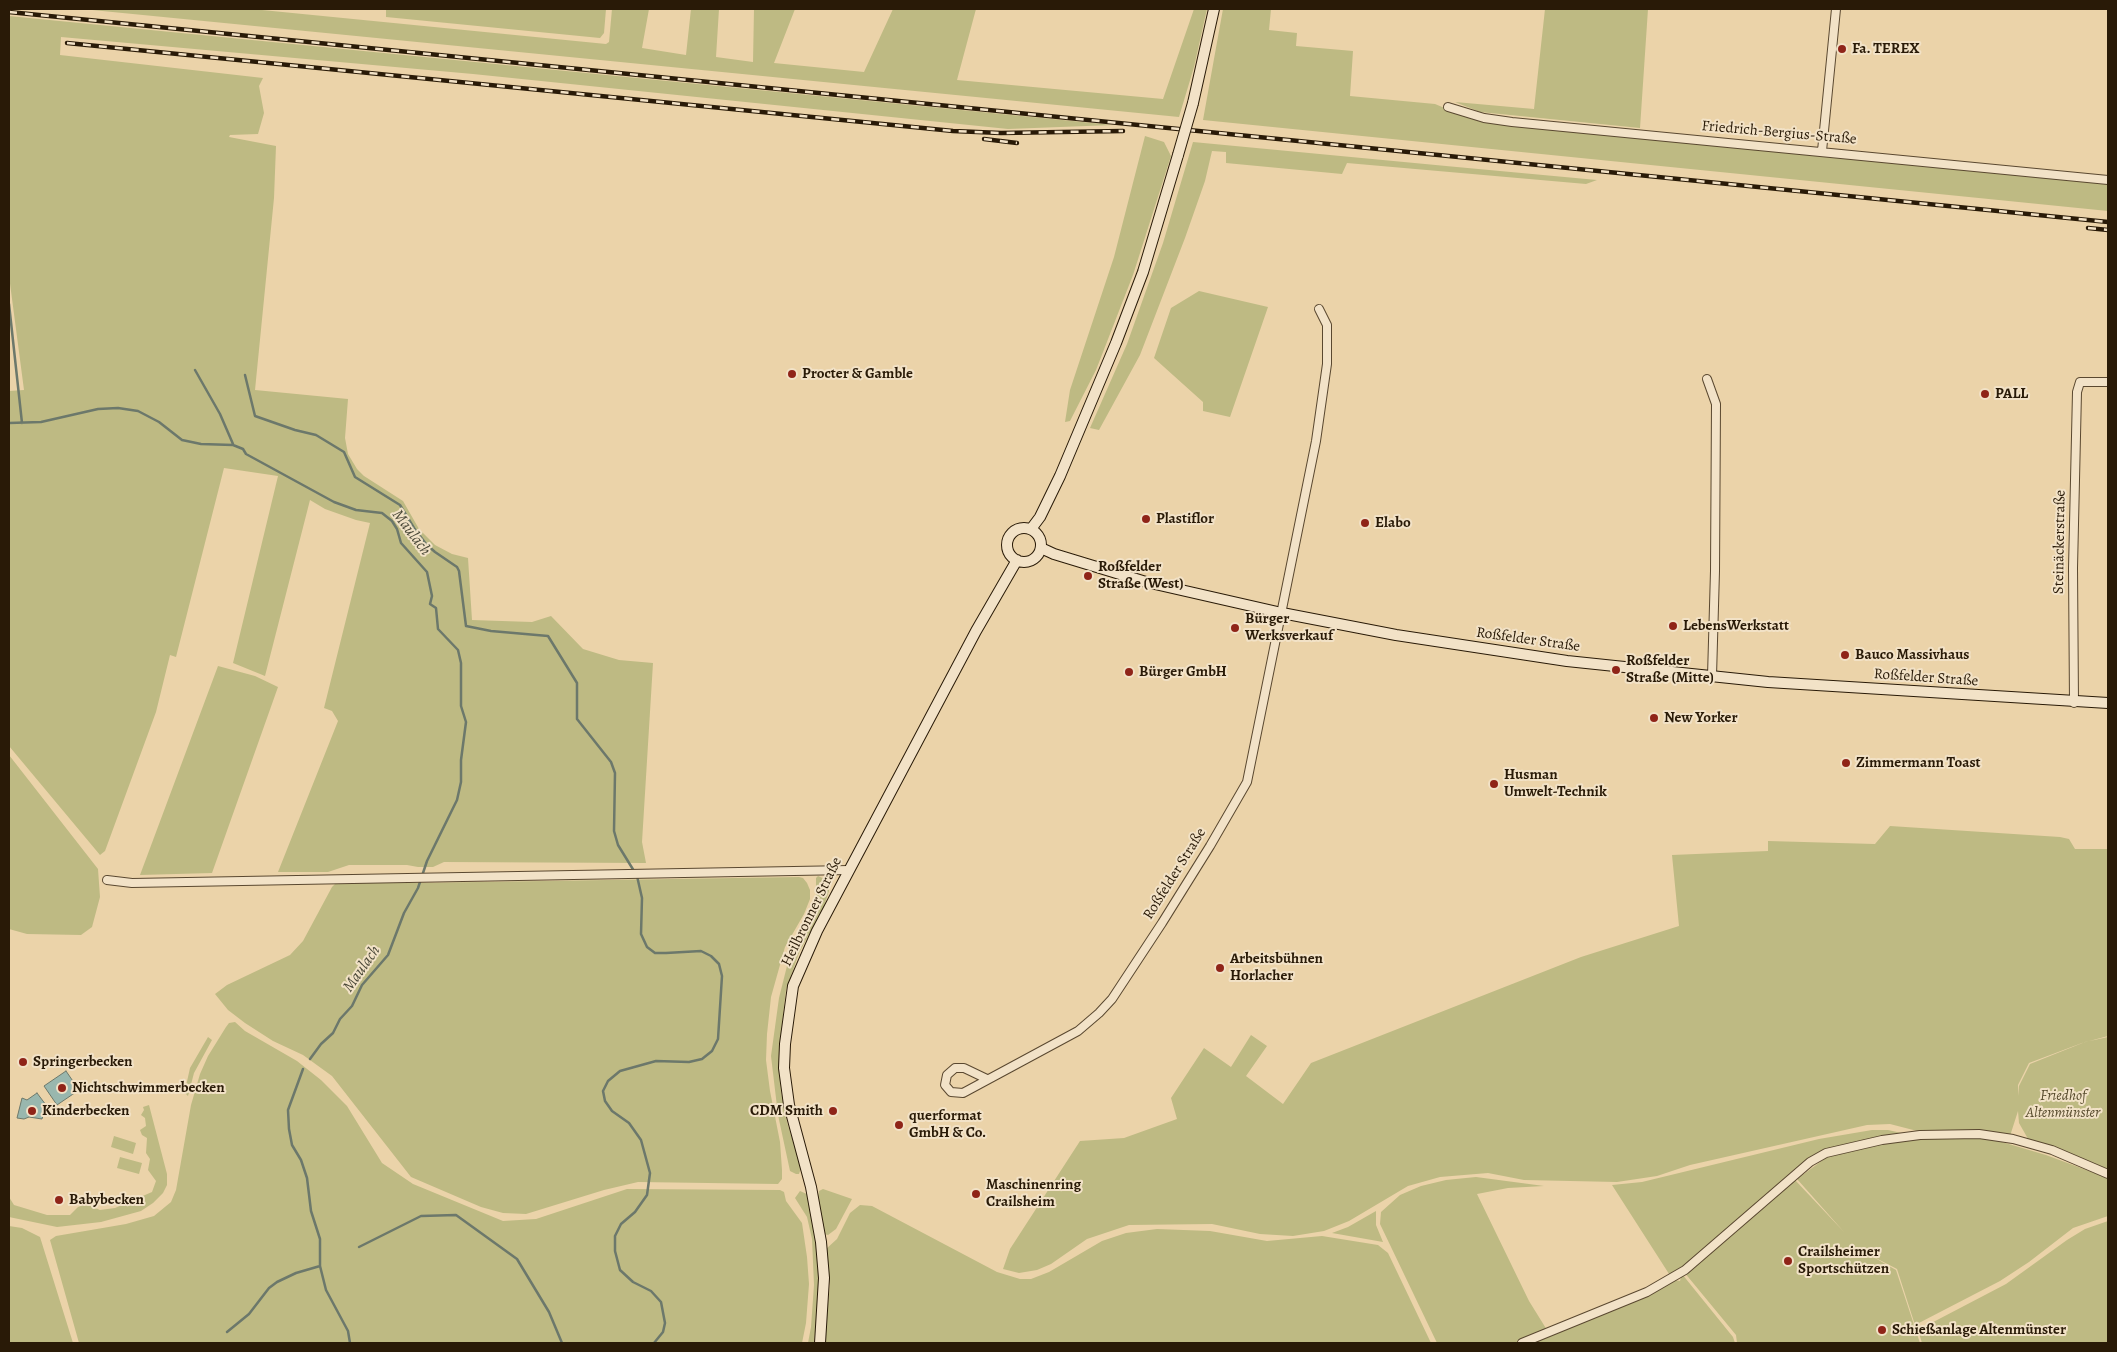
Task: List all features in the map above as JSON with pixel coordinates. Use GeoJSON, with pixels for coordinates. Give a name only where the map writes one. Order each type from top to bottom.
{"type":"FeatureCollection","features":[{"type":"Feature","properties":{"kind":"main road"},"geometry":{"type":"LineString","coordinates":[[1031,529],[1040,517],[1060,476],[1116,343],[1143,272],[1193,102],[1214,9]]}},
{"type":"Feature","properties":{"kind":"main road"},"geometry":{"type":"LineString","coordinates":[[1020,528],[1031,529],[1037,534],[1041,548],[1034,558],[1028,561],[1017,560],[1010,556],[1007,549],[1007,541],[1014,530],[1020,528]]}},
{"type":"Feature","properties":{"kind":"main road","name":"Roßfelder Straße"},"geometry":{"type":"LineString","coordinates":[[1041,548],[1054,554],[1146,582],[1282,613],[1484,649],[1567,661],[1768,682],[2074,703],[2108,703]]}},
{"type":"Feature","properties":{"kind":"main road","name":"Heilbronner Straße"},"geometry":{"type":"LineString","coordinates":[[820,1343],[824,1278],[821,1242],[811,1187],[789,1105],[784,1068],[785,1044],[793,986],[808,947],[976,631],[1017,560]]}},
{"type":"Feature","properties":{"kind":"street"},"geometry":{"type":"LineString","coordinates":[[1822,151],[1836,9]]}},
{"type":"Feature","properties":{"kind":"street","name":"Friedrich-Bergius-Straße"},"geometry":{"type":"LineString","coordinates":[[1448,107],[1484,118],[1512,122],[2108,180]]}},
{"type":"Feature","properties":{"kind":"street","name":"Roßfelder Straße"},"geometry":{"type":"LineString","coordinates":[[987,1078],[964,1068],[955,1068],[947,1074],[945,1085],[951,1092],[963,1093],[987,1078],[1086,1025],[1112,1000],[1210,846],[1247,782],[1316,440],[1327,364],[1327,325],[1319,309]]}},
{"type":"Feature","properties":{"kind":"street"},"geometry":{"type":"LineString","coordinates":[[1707,379],[1716,404],[1716,571],[1712,676]]}},
{"type":"Feature","properties":{"kind":"street","name":"Steinäckerstraße"},"geometry":{"type":"LineString","coordinates":[[2074,703],[2073,568],[2077,392],[2080,382],[2108,382]]}},
{"type":"Feature","properties":{"kind":"street"},"geometry":{"type":"LineString","coordinates":[[107,880],[132,882],[849,870]]}},
{"type":"Feature","properties":{"kind":"street"},"geometry":{"type":"LineString","coordinates":[[1522,1343],[1647,1292],[1685,1270],[1810,1162],[1826,1153],[1882,1140],[1920,1135],[1971,1134],[2013,1139],[2052,1150],[2108,1174]]}},
{"type":"Feature","properties":{"kind":"green space"},"geometry":{"type":"Polygon","coordinates":[[[82,9],[252,9],[606,44],[609,42],[612,9],[649,9],[642,48],[686,55],[691,9],[719,9],[716,57],[753,62],[754,9],[795,9],[774,63],[864,72],[893,9],[976,9],[957,80],[1163,99],[1194,9],[1207,9],[1194,67],[1179,117],[82,9]]]}},
{"type":"Feature","properties":{"kind":"green space"},"geometry":{"type":"Polygon","coordinates":[[[386,9],[606,9],[604,33],[600,38],[386,17],[386,9]]]}},
{"type":"Feature","properties":{"kind":"green space"},"geometry":{"type":"Polygon","coordinates":[[[1223,9],[1271,9],[1269,30],[1297,33],[1296,46],[1353,51],[1350,96],[1435,104],[1459,114],[1611,135],[2108,184],[2108,211],[1203,120],[1223,9]]]}},
{"type":"Feature","properties":{"kind":"green space"},"geometry":{"type":"Polygon","coordinates":[[[1545,9],[1648,9],[1640,128],[1480,112],[1455,102],[1534,109],[1545,9]]]}},
{"type":"Feature","properties":{"kind":"green space"},"geometry":{"type":"Polygon","coordinates":[[[9,16],[1113,125],[1008,129],[473,74],[61,37],[60,55],[263,78],[259,86],[264,113],[258,134],[230,135],[229,137],[276,146],[274,198],[255,390],[348,399],[345,438],[348,454],[357,469],[364,476],[403,501],[419,529],[435,545],[452,554],[468,558],[472,620],[532,622],[551,616],[583,649],[619,660],[653,663],[642,842],[646,863],[444,862],[433,867],[349,865],[328,872],[278,872],[338,721],[332,711],[324,708],[370,523],[325,509],[310,500],[265,676],[233,663],[278,476],[224,468],[176,657],[170,655],[156,712],[105,851],[100,855],[9,746],[9,391],[24,390],[9,276],[9,16]]]}},
{"type":"Feature","properties":{"kind":"green space"},"geometry":{"type":"Polygon","coordinates":[[[1145,136],[1164,142],[1171,156],[1133,275],[1096,370],[1070,421],[1065,422],[1070,390],[1114,257],[1145,136]]]}},
{"type":"Feature","properties":{"kind":"green space"},"geometry":{"type":"Polygon","coordinates":[[[1193,142],[1597,180],[1586,184],[1347,163],[1342,174],[1226,163],[1226,152],[1212,151],[1205,181],[1185,238],[1140,355],[1099,430],[1090,428],[1127,344],[1163,243],[1193,142]]]}},
{"type":"Feature","properties":{"kind":"green space"},"geometry":{"type":"Polygon","coordinates":[[[1199,291],[1268,307],[1230,417],[1203,411],[1203,402],[1154,358],[1171,308],[1199,291]]]}},
{"type":"Feature","properties":{"kind":"green space"},"geometry":{"type":"Polygon","coordinates":[[[218,666],[255,676],[278,687],[212,873],[140,875],[218,666]]]}},
{"type":"Feature","properties":{"kind":"green space"},"geometry":{"type":"Polygon","coordinates":[[[9,755],[98,869],[100,897],[92,927],[81,935],[27,934],[9,929],[9,755]]]}},
{"type":"Feature","properties":{"kind":"green space","name":"Friedhof Altenmünster"},"geometry":{"type":"Polygon","coordinates":[[[1890,826],[2060,837],[2069,839],[2075,849],[2108,849],[2108,1036],[2089,1041],[2108,1037],[2108,1169],[2031,1144],[2019,1123],[2018,1111],[2010,1136],[1925,1133],[1890,1124],[1867,1125],[1690,1165],[1657,1176],[1617,1182],[1524,1180],[1488,1173],[1440,1177],[1408,1186],[1349,1221],[1324,1231],[1293,1236],[1260,1234],[1212,1224],[1129,1225],[1087,1239],[1051,1264],[1037,1270],[1019,1273],[1003,1269],[1010,1249],[1080,1141],[1124,1138],[1177,1119],[1171,1098],[1204,1048],[1231,1067],[1251,1035],[1267,1046],[1246,1076],[1283,1104],[1311,1063],[1581,957],[1679,926],[1672,855],[1768,851],[1768,841],[1875,844],[1890,826]],[[2084,1043],[2029,1063],[2018,1085],[2018,1096],[2019,1086],[2030,1064],[2084,1043]]]}},
{"type":"Feature","properties":{"kind":"green space"},"geometry":{"type":"Polygon","coordinates":[[[818,876],[827,880],[829,891],[824,906],[799,953],[786,990],[779,1056],[781,1092],[787,1122],[801,1168],[799,1174],[796,1174],[790,1171],[778,1115],[771,1056],[779,998],[788,962],[816,900],[816,878],[818,876]]]}},
{"type":"Feature","properties":{"kind":"green space"},"geometry":{"type":"Polygon","coordinates":[[[803,878],[807,883],[810,890],[810,899],[804,914],[785,947],[771,997],[767,1034],[766,1060],[780,1142],[782,1179],[778,1184],[638,1182],[604,1190],[526,1214],[503,1213],[481,1207],[411,1177],[332,1076],[303,1055],[273,1041],[245,1023],[228,1010],[215,994],[227,985],[290,955],[303,941],[336,883],[803,878]]]}},
{"type":"Feature","properties":{"kind":"green space"},"geometry":{"type":"Polygon","coordinates":[[[235,1022],[245,1031],[297,1061],[321,1080],[347,1106],[382,1163],[413,1184],[503,1221],[536,1219],[627,1189],[780,1190],[784,1192],[786,1201],[802,1223],[807,1257],[809,1284],[806,1323],[802,1343],[79,1343],[50,1240],[56,1236],[126,1224],[154,1216],[171,1202],[176,1190],[191,1105],[200,1074],[208,1056],[226,1027],[229,1023],[235,1022]]]}},
{"type":"Feature","properties":{"kind":"green space"},"geometry":{"type":"Polygon","coordinates":[[[208,1037],[212,1040],[194,1073],[188,1096],[185,1093],[190,1068],[208,1037]]]}},
{"type":"Feature","properties":{"kind":"green space"},"geometry":{"type":"Polygon","coordinates":[[[149,1105],[167,1174],[167,1185],[163,1193],[153,1203],[141,1211],[101,1222],[57,1227],[9,1217],[9,1197],[14,1205],[47,1215],[70,1215],[78,1207],[86,1204],[100,1210],[115,1208],[152,1192],[156,1181],[148,1170],[150,1159],[146,1153],[147,1138],[142,1135],[140,1130],[146,1126],[145,1118],[141,1115],[144,1110],[143,1107],[149,1105]]]}},
{"type":"Feature","properties":{"kind":"green space"},"geometry":{"type":"Polygon","coordinates":[[[1872,1130],[1888,1130],[1906,1134],[1848,1144],[1822,1152],[1689,1265],[1671,1277],[1612,1185],[1642,1182],[1819,1139],[1872,1130]]]}},
{"type":"Feature","properties":{"kind":"green space"},"geometry":{"type":"Polygon","coordinates":[[[114,1136],[136,1143],[133,1154],[111,1147],[114,1136]]]}},
{"type":"Feature","properties":{"kind":"green space"},"geometry":{"type":"Polygon","coordinates":[[[1985,1137],[2046,1155],[2108,1178],[2108,1216],[2073,1228],[2029,1262],[2000,1281],[1915,1325],[1897,1269],[1868,1254],[1896,1270],[1920,1343],[1737,1343],[1736,1335],[1684,1272],[1795,1180],[1844,1232],[1797,1179],[1827,1157],[1882,1142],[1921,1138],[1985,1137]]]}},
{"type":"Feature","properties":{"kind":"green space"},"geometry":{"type":"Polygon","coordinates":[[[120,1157],[142,1163],[139,1174],[117,1168],[120,1157]]]}},
{"type":"Feature","properties":{"kind":"green space"},"geometry":{"type":"Polygon","coordinates":[[[1476,1177],[1544,1186],[1508,1188],[1477,1194],[1529,1301],[1547,1330],[1517,1343],[1437,1343],[1380,1224],[1381,1212],[1400,1195],[1421,1186],[1446,1180],[1476,1177]]]}},
{"type":"Feature","properties":{"kind":"green space"},"geometry":{"type":"Polygon","coordinates":[[[823,1189],[852,1199],[836,1229],[828,1235],[824,1234],[818,1197],[819,1191],[823,1189]]]}},
{"type":"Feature","properties":{"kind":"green space"},"geometry":{"type":"Polygon","coordinates":[[[800,1191],[809,1195],[817,1250],[819,1291],[814,1343],[808,1343],[814,1285],[812,1239],[807,1217],[795,1198],[800,1191]]]}},
{"type":"Feature","properties":{"kind":"green space"},"geometry":{"type":"Polygon","coordinates":[[[860,1205],[872,1206],[997,1272],[1020,1279],[1031,1279],[1049,1272],[1102,1241],[1126,1233],[1157,1229],[1210,1231],[1267,1241],[1322,1236],[1378,1245],[1388,1253],[1431,1343],[824,1343],[830,1285],[826,1249],[837,1239],[850,1213],[860,1205]]]}},
{"type":"Feature","properties":{"kind":"green space"},"geometry":{"type":"Polygon","coordinates":[[[1376,1211],[1376,1225],[1383,1242],[1332,1233],[1348,1227],[1376,1211]]]}},
{"type":"Feature","properties":{"kind":"green space"},"geometry":{"type":"Polygon","coordinates":[[[2108,1221],[2108,1343],[1922,1343],[1918,1330],[2006,1284],[2085,1229],[2108,1221]]]}},
{"type":"Feature","properties":{"kind":"green space"},"geometry":{"type":"Polygon","coordinates":[[[9,1226],[22,1228],[40,1237],[73,1343],[9,1343],[9,1226]]]}},
{"type":"Feature","properties":{"kind":"green space"},"geometry":{"type":"Polygon","coordinates":[[[1682,1274],[1733,1337],[1735,1343],[1530,1343],[1674,1280],[1680,1281],[1682,1274]]]}},
{"type":"Feature","properties":{"kind":"water","name":"Nichtschwimmerbecken"},"geometry":{"type":"Polygon","coordinates":[[[66,1071],[79,1090],[57,1105],[44,1086],[66,1071]]]}},
{"type":"Feature","properties":{"kind":"water","name":"Kinderbecken"},"geometry":{"type":"Polygon","coordinates":[[[37,1093],[46,1105],[42,1119],[17,1118],[22,1098],[27,1100],[37,1093]]]}},
{"type":"Feature","properties":{"kind":"waterway"},"geometry":{"type":"LineString","coordinates":[[9,304],[22,423]]}},
{"type":"Feature","properties":{"kind":"waterway"},"geometry":{"type":"LineString","coordinates":[[195,370],[220,414],[233,444]]}},
{"type":"Feature","properties":{"kind":"waterway"},"geometry":{"type":"LineString","coordinates":[[245,375],[255,416],[316,435],[344,452],[355,477],[400,505],[426,544],[457,567],[466,626],[491,631],[548,636],[577,683],[577,719],[611,762],[615,773],[614,831],[618,845],[634,871]]}},
{"type":"Feature","properties":{"kind":"waterway","name":"Maulach"},"geometry":{"type":"LineString","coordinates":[[9,423],[41,422],[98,409],[118,408],[138,411],[159,422],[182,440],[201,444],[233,445],[334,502],[356,510],[382,513],[392,521],[397,529],[401,543],[427,572],[432,596],[430,604],[436,608],[438,629],[458,650],[461,663],[461,706],[466,722],[461,760],[461,782],[457,800],[427,861],[418,888],[404,913],[388,955],[362,985],[352,1006],[340,1019],[333,1033],[321,1044],[310,1059]]}},
{"type":"Feature","properties":{"kind":"waterway"},"geometry":{"type":"LineString","coordinates":[[637,876],[642,898],[641,934],[647,947],[655,953],[701,951],[711,956],[719,964],[722,976],[718,1039],[712,1051],[702,1059],[689,1062],[656,1061],[620,1071],[608,1081],[603,1091],[605,1101],[612,1111],[629,1123],[641,1140],[650,1173],[647,1195],[635,1212],[621,1224],[615,1236],[615,1251],[620,1270],[633,1282],[651,1291],[661,1302],[665,1323],[663,1332],[654,1343]]}},
{"type":"Feature","properties":{"kind":"waterway","name":"Maulach"},"geometry":{"type":"LineString","coordinates":[[303,1069],[288,1110],[289,1129],[292,1145],[301,1160],[307,1178],[311,1211],[320,1239],[320,1266],[326,1290],[348,1331],[350,1343]]}},
{"type":"Feature","properties":{"kind":"waterway"},"geometry":{"type":"LineString","coordinates":[[359,1247],[421,1216],[456,1215],[517,1259],[549,1312],[562,1343]]}},
{"type":"Feature","properties":{"kind":"waterway"},"geometry":{"type":"LineString","coordinates":[[227,1332],[249,1314],[269,1288],[277,1282],[296,1273],[320,1266]]}},
{"type":"Feature","properties":{"kind":"railway"},"geometry":{"type":"LineString","coordinates":[[9,12],[2108,222]]}},
{"type":"Feature","properties":{"kind":"railway"},"geometry":{"type":"LineString","coordinates":[[67,43],[953,131],[1001,133],[1123,131]]}},
{"type":"Feature","properties":{"kind":"railway"},"geometry":{"type":"LineString","coordinates":[[984,139],[1017,143]]}},
{"type":"Feature","properties":{"kind":"railway"},"geometry":{"type":"LineString","coordinates":[[2088,228],[2108,230]]}},
{"type":"Feature","properties":{"kind":"place","name":"Fa. TEREX"},"geometry":{"type":"Point","coordinates":[1842,49]}},
{"type":"Feature","properties":{"kind":"place","name":"Procter & Gamble"},"geometry":{"type":"Point","coordinates":[792,374]}},
{"type":"Feature","properties":{"kind":"place","name":"PALL"},"geometry":{"type":"Point","coordinates":[1985,394]}},
{"type":"Feature","properties":{"kind":"place","name":"Plastiflor"},"geometry":{"type":"Point","coordinates":[1146,519]}},
{"type":"Feature","properties":{"kind":"place","name":"Elabo"},"geometry":{"type":"Point","coordinates":[1365,523]}},
{"type":"Feature","properties":{"kind":"place","name":"Roßfelder Straße (West)"},"geometry":{"type":"Point","coordinates":[1088,576]}},
{"type":"Feature","properties":{"kind":"place","name":"LebensWerkstatt"},"geometry":{"type":"Point","coordinates":[1673,626]}},
{"type":"Feature","properties":{"kind":"place","name":"Bürger Werksverkauf"},"geometry":{"type":"Point","coordinates":[1235,628]}},
{"type":"Feature","properties":{"kind":"place","name":"Bauco Massivhaus"},"geometry":{"type":"Point","coordinates":[1845,655]}},
{"type":"Feature","properties":{"kind":"place","name":"Roßfelder Straße (Mitte)"},"geometry":{"type":"Point","coordinates":[1616,670]}},
{"type":"Feature","properties":{"kind":"place","name":"Bürger GmbH"},"geometry":{"type":"Point","coordinates":[1129,672]}},
{"type":"Feature","properties":{"kind":"place","name":"New Yorker"},"geometry":{"type":"Point","coordinates":[1654,718]}},
{"type":"Feature","properties":{"kind":"place","name":"Zimmermann Toast"},"geometry":{"type":"Point","coordinates":[1846,763]}},
{"type":"Feature","properties":{"kind":"place","name":"Husman Umwelt-Technik"},"geometry":{"type":"Point","coordinates":[1494,784]}},
{"type":"Feature","properties":{"kind":"place","name":"Arbeitsbühnen Horlacher"},"geometry":{"type":"Point","coordinates":[1220,968]}},
{"type":"Feature","properties":{"kind":"place","name":"Springerbecken"},"geometry":{"type":"Point","coordinates":[23,1062]}},
{"type":"Feature","properties":{"kind":"place","name":"Nichtschwimmerbecken"},"geometry":{"type":"Point","coordinates":[62,1088]}},
{"type":"Feature","properties":{"kind":"place","name":"Kinderbecken"},"geometry":{"type":"Point","coordinates":[32,1111]}},
{"type":"Feature","properties":{"kind":"place","name":"CDM Smith"},"geometry":{"type":"Point","coordinates":[833,1111]}},
{"type":"Feature","properties":{"kind":"place","name":"querformat GmbH & Co."},"geometry":{"type":"Point","coordinates":[899,1125]}},
{"type":"Feature","properties":{"kind":"place","name":"Maschinenring Crailsheim"},"geometry":{"type":"Point","coordinates":[976,1194]}},
{"type":"Feature","properties":{"kind":"place","name":"Babybecken"},"geometry":{"type":"Point","coordinates":[59,1200]}},
{"type":"Feature","properties":{"kind":"place","name":"Crailsheimer Sportschützen"},"geometry":{"type":"Point","coordinates":[1788,1261]}},
{"type":"Feature","properties":{"kind":"place","name":"Schießanlage Altenmünster"},"geometry":{"type":"Point","coordinates":[1882,1330]}}]}
